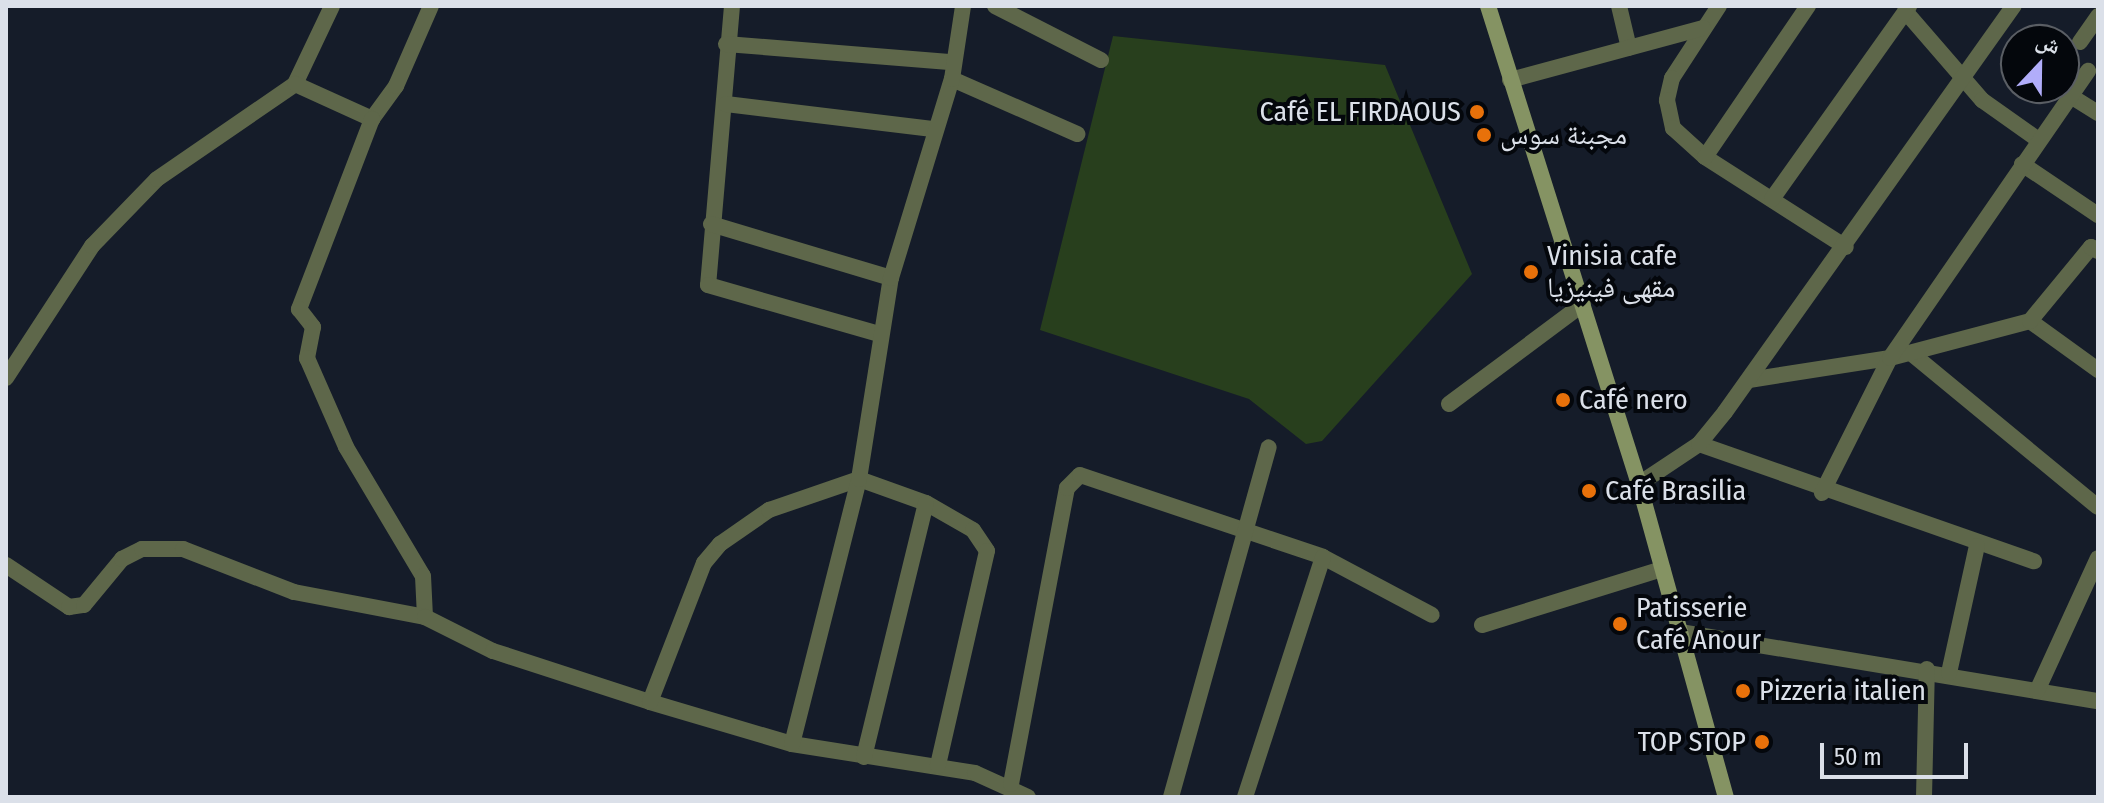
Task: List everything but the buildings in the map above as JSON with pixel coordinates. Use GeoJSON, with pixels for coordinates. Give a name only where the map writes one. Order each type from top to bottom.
{"type":"FeatureCollection","features":[{"type":"Feature","properties":{"kind":"main road"},"geometry":{"type":"LineString","coordinates":[[1488,6],[1639,484],[1726,797]]}},
{"type":"Feature","properties":{"kind":"street"},"geometry":{"type":"LineString","coordinates":[[6,378],[109,226],[157,179],[295,84],[332,6]]}},
{"type":"Feature","properties":{"kind":"street"},"geometry":{"type":"LineString","coordinates":[[425,617],[423,576],[346,447],[307,358],[313,327],[299,309],[372,119],[396,86],[431,6]]}},
{"type":"Feature","properties":{"kind":"street"},"geometry":{"type":"LineString","coordinates":[[732,6],[726,44],[726,104],[711,224],[708,285],[879,334]]}},
{"type":"Feature","properties":{"kind":"street"},"geometry":{"type":"LineString","coordinates":[[792,744],[859,479],[879,334],[891,278],[932,129],[952,71],[963,6]]}},
{"type":"Feature","properties":{"kind":"street"},"geometry":{"type":"LineString","coordinates":[[995,6],[1101,60]]}},
{"type":"Feature","properties":{"kind":"street"},"geometry":{"type":"LineString","coordinates":[[1619,6],[1629,48]]}},
{"type":"Feature","properties":{"kind":"street"},"geometry":{"type":"LineString","coordinates":[[1719,6],[1703,28],[1667,100],[1673,128],[1705,157],[1846,247]]}},
{"type":"Feature","properties":{"kind":"street"},"geometry":{"type":"LineString","coordinates":[[1705,157],[1808,6]]}},
{"type":"Feature","properties":{"kind":"street"},"geometry":{"type":"LineString","coordinates":[[1639,484],[1699,444],[1846,247],[1962,74],[2013,6]]}},
{"type":"Feature","properties":{"kind":"street"},"geometry":{"type":"LineString","coordinates":[[1772,199],[1907,8],[1982,100],[2037,139]]}},
{"type":"Feature","properties":{"kind":"street"},"geometry":{"type":"LineString","coordinates":[[2080,42],[2098,16]]}},
{"type":"Feature","properties":{"kind":"street"},"geometry":{"type":"LineString","coordinates":[[1510,80],[1703,28]]}},
{"type":"Feature","properties":{"kind":"street"},"geometry":{"type":"LineString","coordinates":[[726,44],[952,71],[1077,134]]}},
{"type":"Feature","properties":{"kind":"street"},"geometry":{"type":"LineString","coordinates":[[2080,81],[2088,71]]}},
{"type":"Feature","properties":{"kind":"street"},"geometry":{"type":"LineString","coordinates":[[295,84],[372,119]]}},
{"type":"Feature","properties":{"kind":"street"},"geometry":{"type":"LineString","coordinates":[[2080,102],[2098,113]]}},
{"type":"Feature","properties":{"kind":"street"},"geometry":{"type":"LineString","coordinates":[[726,104],[932,129]]}},
{"type":"Feature","properties":{"kind":"street"},"geometry":{"type":"LineString","coordinates":[[1822,493],[1890,358],[2062,104]]}},
{"type":"Feature","properties":{"kind":"street"},"geometry":{"type":"LineString","coordinates":[[2022,164],[2098,215]]}},
{"type":"Feature","properties":{"kind":"street"},"geometry":{"type":"LineString","coordinates":[[711,224],[891,278]]}},
{"type":"Feature","properties":{"kind":"street"},"geometry":{"type":"LineString","coordinates":[[1749,380],[1890,358],[2030,321],[2096,245]]}},
{"type":"Feature","properties":{"kind":"street"},"geometry":{"type":"LineString","coordinates":[[1449,404],[1583,304]]}},
{"type":"Feature","properties":{"kind":"street"},"geometry":{"type":"LineString","coordinates":[[2030,321],[2098,370]]}},
{"type":"Feature","properties":{"kind":"street"},"geometry":{"type":"LineString","coordinates":[[1911,353],[2098,507]]}},
{"type":"Feature","properties":{"kind":"street"},"geometry":{"type":"LineString","coordinates":[[1699,444],[1822,493],[1977,546],[2034,561]]}},
{"type":"Feature","properties":{"kind":"street"},"geometry":{"type":"LineString","coordinates":[[1171,797],[1269,447]]}},
{"type":"Feature","properties":{"kind":"street"},"geometry":{"type":"LineString","coordinates":[[1011,784],[1073,479],[1089,474],[1245,526],[1323,557],[1432,615]]}},
{"type":"Feature","properties":{"kind":"street"},"geometry":{"type":"LineString","coordinates":[[650,702],[704,563],[720,544],[769,510],[859,479],[926,503],[973,530],[987,551],[938,765]]}},
{"type":"Feature","properties":{"kind":"street"},"geometry":{"type":"LineString","coordinates":[[864,757],[926,503]]}},
{"type":"Feature","properties":{"kind":"street"},"geometry":{"type":"LineString","coordinates":[[1949,673],[1977,546]]}},
{"type":"Feature","properties":{"kind":"street"},"geometry":{"type":"LineString","coordinates":[[6,565],[69,607],[84,605],[122,559],[142,549],[183,549],[294,592],[425,617],[493,651],[792,744],[864,757],[938,765],[1011,784],[1028,797]]}},
{"type":"Feature","properties":{"kind":"street"},"geometry":{"type":"LineString","coordinates":[[1245,797],[1323,557]]}},
{"type":"Feature","properties":{"kind":"street"},"geometry":{"type":"LineString","coordinates":[[2037,691],[2098,558]]}},
{"type":"Feature","properties":{"kind":"street"},"geometry":{"type":"LineString","coordinates":[[1482,625],[1662,569]]}},
{"type":"Feature","properties":{"kind":"street"},"geometry":{"type":"LineString","coordinates":[[1680,632],[1927,669],[2098,701]]}},
{"type":"Feature","properties":{"kind":"street"},"geometry":{"type":"LineString","coordinates":[[1924,797],[1927,669]]}},
{"type":"Feature","properties":{"kind":"green space"},"geometry":{"type":"Polygon","coordinates":[[[1113,36],[1385,65],[1472,274],[1322,441],[1306,444],[1249,399],[1040,330],[1113,36]]]}},
{"type":"Feature","properties":{"kind":"place","name":"Café EL FIRDAOUS"},"geometry":{"type":"Point","coordinates":[1477,112]}},
{"type":"Feature","properties":{"kind":"place","name":"مجبنة سوس"},"geometry":{"type":"Point","coordinates":[1484,135]}},
{"type":"Feature","properties":{"kind":"place","name":"Vinisia cafe مقهى فينيزيا"},"geometry":{"type":"Point","coordinates":[1531,272]}},
{"type":"Feature","properties":{"kind":"place","name":"Café nero"},"geometry":{"type":"Point","coordinates":[1563,400]}},
{"type":"Feature","properties":{"kind":"place","name":"Café Brasilia"},"geometry":{"type":"Point","coordinates":[1589,491]}},
{"type":"Feature","properties":{"kind":"place","name":"Patisserie Café Anour"},"geometry":{"type":"Point","coordinates":[1620,624]}},
{"type":"Feature","properties":{"kind":"place","name":"Pizzeria italien"},"geometry":{"type":"Point","coordinates":[1743,691]}},
{"type":"Feature","properties":{"kind":"place","name":"TOP STOP"},"geometry":{"type":"Point","coordinates":[1762,742]}}]}
